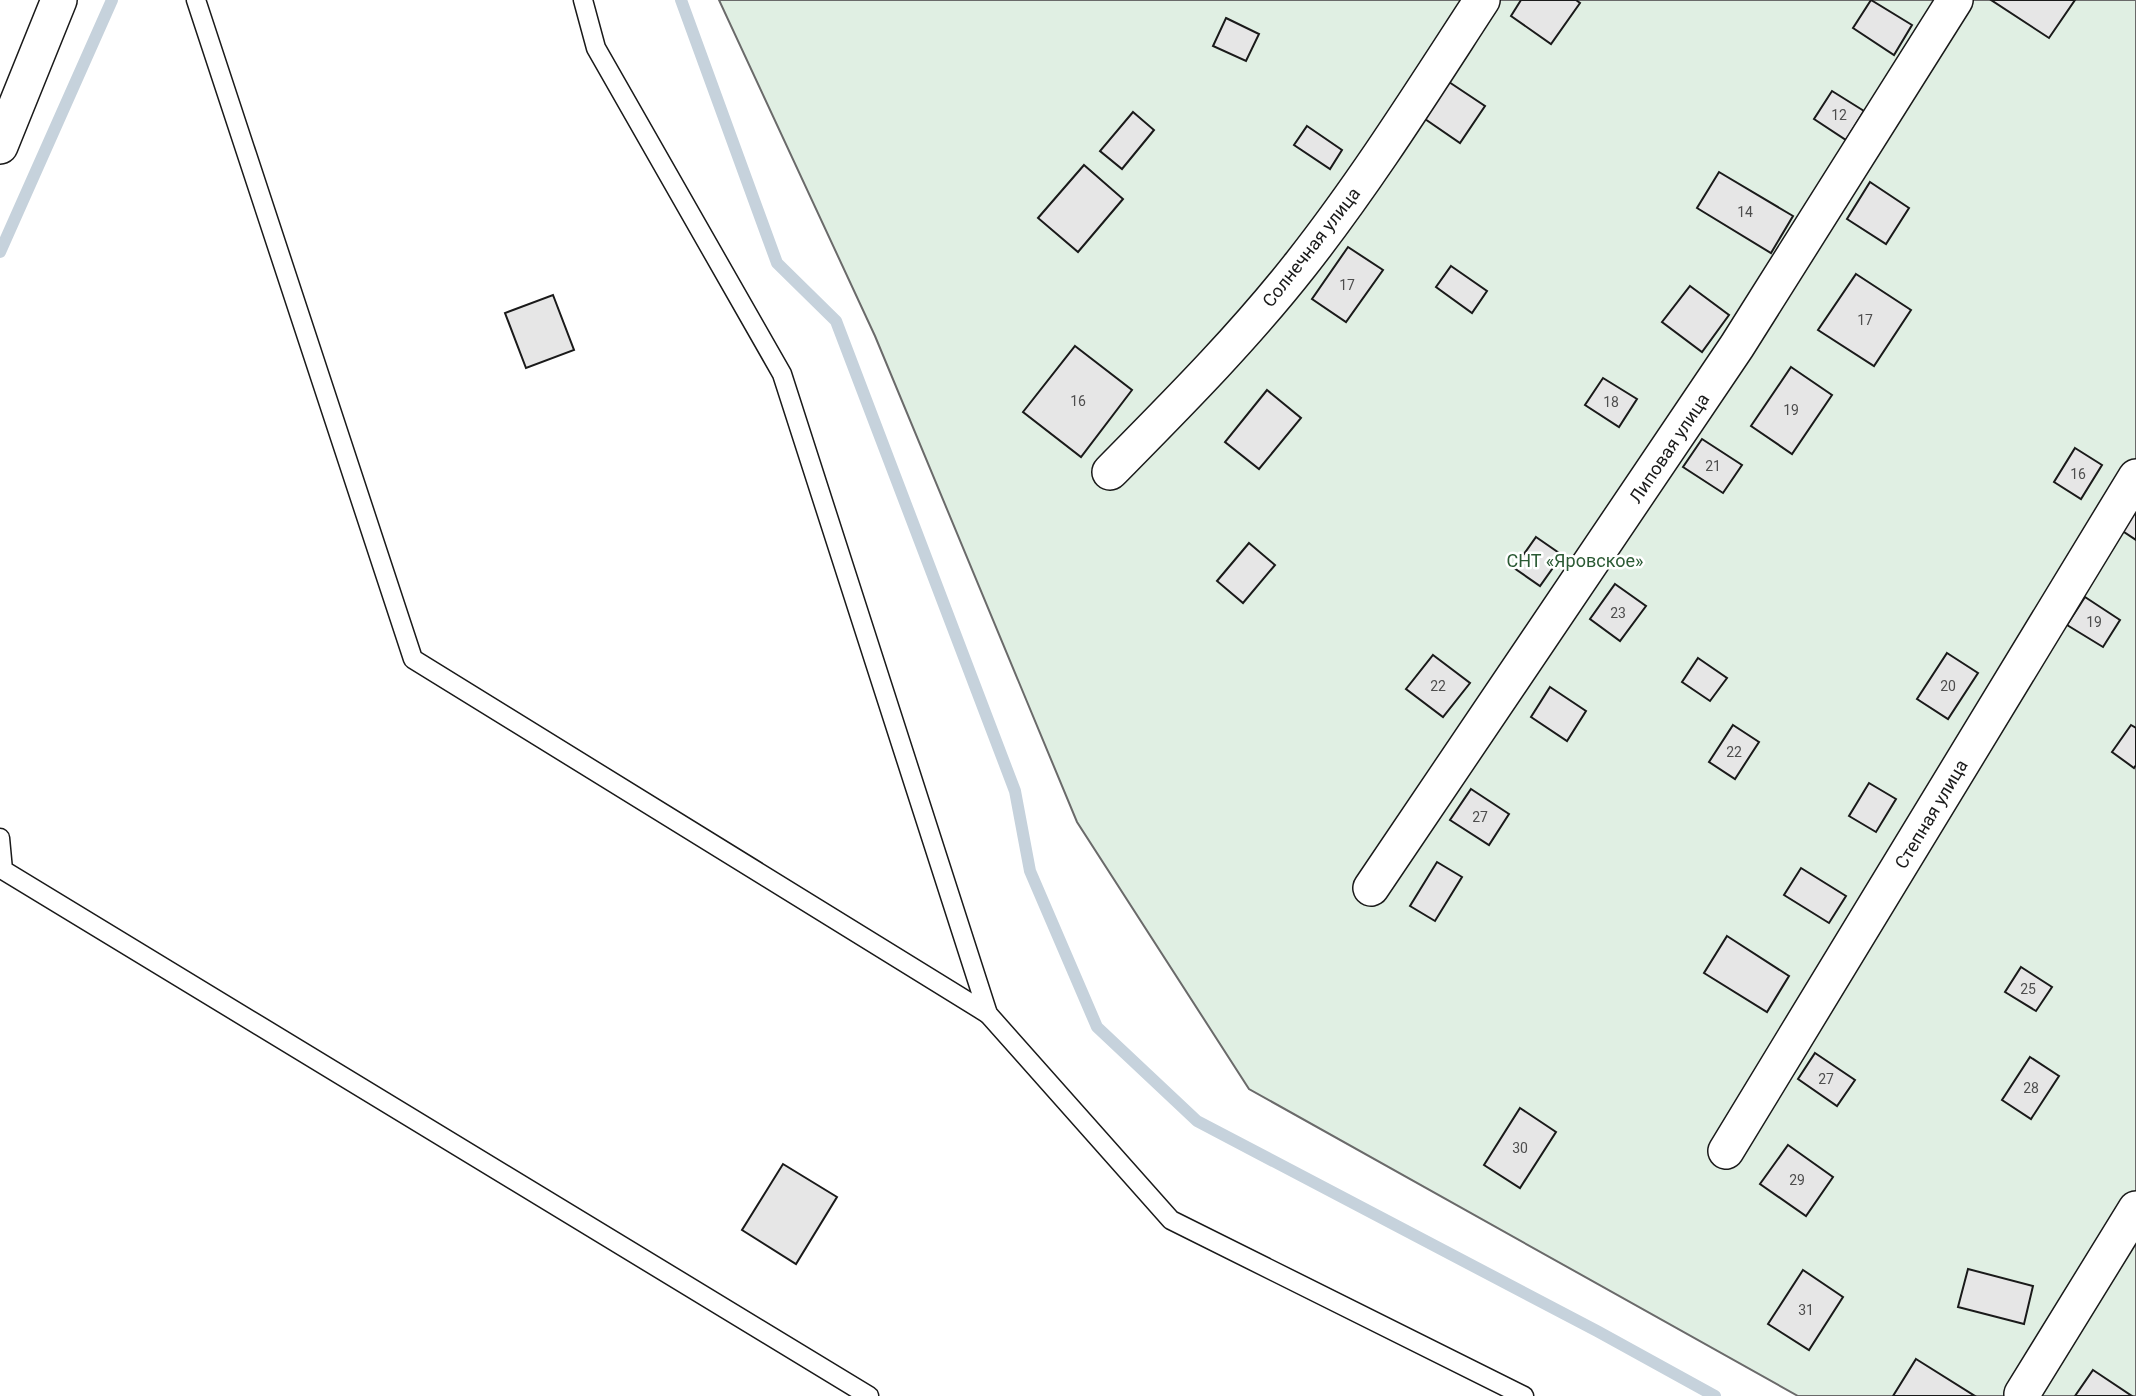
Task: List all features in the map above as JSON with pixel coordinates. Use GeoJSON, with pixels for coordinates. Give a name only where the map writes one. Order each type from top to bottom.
{"type":"FeatureCollection","features":[{"type":"Feature","properties":{"kind":"street"},"geometry":{"type":"LineString","coordinates":[[0,146],[59,0]]}},
{"type":"Feature","properties":{"kind":"street","name":"Солнечная улица"},"geometry":{"type":"LineString","coordinates":[[1110,472],[1203,378],[1300,265],[1372,169],[1482,0]]}},
{"type":"Feature","properties":{"kind":"street","name":"Липовая улица"},"geometry":{"type":"LineString","coordinates":[[1371,888],[1737,346],[1955,0]]}},
{"type":"Feature","properties":{"kind":"street","name":"Степная улица"},"geometry":{"type":"LineString","coordinates":[[1726,1151],[2136,477]]}},
{"type":"Feature","properties":{"kind":"street"},"geometry":{"type":"LineString","coordinates":[[2022,1394],[2136,1209]]}},
{"type":"Feature","properties":{"kind":"lane"},"geometry":{"type":"LineString","coordinates":[[196,0],[413,659],[988,1014],[1171,1220],[1524,1396]]}},
{"type":"Feature","properties":{"kind":"lane"},"geometry":{"type":"LineString","coordinates":[[583,0],[596,48],[782,374],[988,1014]]}},
{"type":"Feature","properties":{"kind":"lane"},"geometry":{"type":"LineString","coordinates":[[0,838],[3,870],[869,1396]]}},
{"type":"Feature","properties":{"kind":"green space","name":"СНТ «Яровское»"},"geometry":{"type":"Polygon","coordinates":[[[719,0],[2136,0],[2136,1396],[1798,1396],[1249,1089],[1077,822],[875,336],[719,0]]]}},
{"type":"Feature","properties":{"kind":"building"},"geometry":{"type":"Polygon","coordinates":[[[1521,0],[1576,0],[1580,3],[1551,44],[1511,16],[1521,0]]]}},
{"type":"Feature","properties":{"kind":"building"},"geometry":{"type":"Polygon","coordinates":[[[1871,0],[1912,25],[1894,55],[1853,28],[1871,0]]]}},
{"type":"Feature","properties":{"kind":"building"},"geometry":{"type":"Polygon","coordinates":[[[1991,0],[2075,0],[2049,38],[1991,0]]]}},
{"type":"Feature","properties":{"kind":"building"},"geometry":{"type":"Polygon","coordinates":[[[1226,18],[1259,34],[1246,61],[1213,46],[1226,18]]]}},
{"type":"Feature","properties":{"kind":"building"},"geometry":{"type":"Polygon","coordinates":[[[1449,82],[1485,106],[1460,143],[1425,119],[1449,82]]]}},
{"type":"Feature","properties":{"kind":"building"},"geometry":{"type":"Polygon","coordinates":[[[1832,91],[1864,111],[1846,140],[1814,119],[1832,91]]]}},
{"type":"Feature","properties":{"kind":"building"},"geometry":{"type":"Polygon","coordinates":[[[1133,112],[1154,130],[1122,169],[1100,151],[1133,112]]]}},
{"type":"Feature","properties":{"kind":"building"},"geometry":{"type":"Polygon","coordinates":[[[1307,126],[1342,150],[1330,169],[1294,145],[1307,126]]]}},
{"type":"Feature","properties":{"kind":"building"},"geometry":{"type":"Polygon","coordinates":[[[1084,165],[1123,199],[1078,252],[1038,218],[1084,165]]]}},
{"type":"Feature","properties":{"kind":"building"},"geometry":{"type":"Polygon","coordinates":[[[1719,172],[1793,216],[1771,253],[1697,208],[1719,172]]]}},
{"type":"Feature","properties":{"kind":"building"},"geometry":{"type":"Polygon","coordinates":[[[1870,182],[1909,208],[1886,244],[1847,219],[1870,182]]]}},
{"type":"Feature","properties":{"kind":"building"},"geometry":{"type":"Polygon","coordinates":[[[1348,247],[1383,270],[1346,322],[1312,299],[1348,247]]]}},
{"type":"Feature","properties":{"kind":"building"},"geometry":{"type":"Polygon","coordinates":[[[1451,266],[1487,291],[1472,313],[1436,287],[1451,266]]]}},
{"type":"Feature","properties":{"kind":"building"},"geometry":{"type":"Polygon","coordinates":[[[1856,274],[1911,310],[1874,366],[1818,330],[1856,274]]]}},
{"type":"Feature","properties":{"kind":"building"},"geometry":{"type":"Polygon","coordinates":[[[1690,286],[1729,315],[1702,352],[1662,322],[1690,286]]]}},
{"type":"Feature","properties":{"kind":"building"},"geometry":{"type":"Polygon","coordinates":[[[553,295],[574,350],[526,368],[505,313],[553,295]]]}},
{"type":"Feature","properties":{"kind":"building"},"geometry":{"type":"Polygon","coordinates":[[[1075,346],[1132,390],[1081,457],[1023,412],[1075,346]]]}},
{"type":"Feature","properties":{"kind":"building"},"geometry":{"type":"Polygon","coordinates":[[[1791,367],[1832,395],[1792,454],[1751,426],[1791,367]]]}},
{"type":"Feature","properties":{"kind":"building"},"geometry":{"type":"Polygon","coordinates":[[[1603,378],[1637,399],[1619,427],[1585,405],[1603,378]]]}},
{"type":"Feature","properties":{"kind":"building"},"geometry":{"type":"Polygon","coordinates":[[[1267,390],[1301,418],[1259,469],[1225,442],[1267,390]]]}},
{"type":"Feature","properties":{"kind":"building"},"geometry":{"type":"Polygon","coordinates":[[[1702,439],[1742,465],[1723,493],[1683,467],[1702,439]]]}},
{"type":"Feature","properties":{"kind":"building"},"geometry":{"type":"Polygon","coordinates":[[[2075,448],[2102,465],[2081,499],[2054,482],[2075,448]]]}},
{"type":"Feature","properties":{"kind":"building"},"geometry":{"type":"Polygon","coordinates":[[[2136,506],[2136,540],[2121,530],[2136,506]]]}},
{"type":"Feature","properties":{"kind":"building"},"geometry":{"type":"Polygon","coordinates":[[[1536,537],[1562,555],[1540,586],[1514,568],[1536,537]]]}},
{"type":"Feature","properties":{"kind":"building"},"geometry":{"type":"Polygon","coordinates":[[[1249,543],[1275,565],[1243,603],[1217,581],[1249,543]]]}},
{"type":"Feature","properties":{"kind":"building"},"geometry":{"type":"Polygon","coordinates":[[[1615,584],[1646,606],[1620,641],[1590,619],[1615,584]]]}},
{"type":"Feature","properties":{"kind":"building"},"geometry":{"type":"Polygon","coordinates":[[[2085,597],[2120,620],[2103,647],[2067,625],[2085,597]]]}},
{"type":"Feature","properties":{"kind":"building"},"geometry":{"type":"Polygon","coordinates":[[[1947,653],[1978,673],[1948,719],[1917,699],[1947,653]]]}},
{"type":"Feature","properties":{"kind":"building"},"geometry":{"type":"Polygon","coordinates":[[[1433,655],[1470,683],[1443,717],[1406,689],[1433,655]]]}},
{"type":"Feature","properties":{"kind":"building"},"geometry":{"type":"Polygon","coordinates":[[[1698,658],[1727,678],[1710,701],[1682,682],[1698,658]]]}},
{"type":"Feature","properties":{"kind":"building"},"geometry":{"type":"Polygon","coordinates":[[[1550,687],[1586,711],[1567,741],[1531,717],[1550,687]]]}},
{"type":"Feature","properties":{"kind":"building"},"geometry":{"type":"Polygon","coordinates":[[[1733,725],[1759,742],[1735,779],[1709,762],[1733,725]]]}},
{"type":"Feature","properties":{"kind":"building"},"geometry":{"type":"Polygon","coordinates":[[[2131,725],[2136,728],[2134,768],[2112,752],[2131,725]]]}},
{"type":"Feature","properties":{"kind":"building"},"geometry":{"type":"Polygon","coordinates":[[[1869,783],[1896,799],[1876,832],[1849,816],[1869,783]]]}},
{"type":"Feature","properties":{"kind":"building"},"geometry":{"type":"Polygon","coordinates":[[[1471,789],[1509,814],[1489,845],[1450,820],[1471,789]]]}},
{"type":"Feature","properties":{"kind":"building"},"geometry":{"type":"Polygon","coordinates":[[[1437,862],[1462,877],[1435,921],[1410,906],[1437,862]]]}},
{"type":"Feature","properties":{"kind":"building"},"geometry":{"type":"Polygon","coordinates":[[[1801,868],[1846,896],[1829,923],[1784,895],[1801,868]]]}},
{"type":"Feature","properties":{"kind":"building"},"geometry":{"type":"Polygon","coordinates":[[[1727,936],[1789,976],[1767,1012],[1704,973],[1727,936]]]}},
{"type":"Feature","properties":{"kind":"building"},"geometry":{"type":"Polygon","coordinates":[[[2021,967],[2052,987],[2036,1011],[2005,992],[2021,967]]]}},
{"type":"Feature","properties":{"kind":"building"},"geometry":{"type":"Polygon","coordinates":[[[1815,1053],[1855,1080],[1837,1106],[1798,1079],[1815,1053]]]}},
{"type":"Feature","properties":{"kind":"building"},"geometry":{"type":"Polygon","coordinates":[[[2030,1057],[2059,1076],[2031,1119],[2002,1100],[2030,1057]]]}},
{"type":"Feature","properties":{"kind":"building"},"geometry":{"type":"Polygon","coordinates":[[[1520,1108],[1556,1132],[1520,1188],[1484,1165],[1520,1108]]]}},
{"type":"Feature","properties":{"kind":"building"},"geometry":{"type":"Polygon","coordinates":[[[1788,1145],[1833,1177],[1806,1216],[1760,1184],[1788,1145]]]}},
{"type":"Feature","properties":{"kind":"building"},"geometry":{"type":"Polygon","coordinates":[[[783,1164],[837,1197],[796,1264],[742,1230],[783,1164]]]}},
{"type":"Feature","properties":{"kind":"building"},"geometry":{"type":"Polygon","coordinates":[[[1968,1269],[2033,1286],[2024,1324],[1958,1307],[1968,1269]]]}},
{"type":"Feature","properties":{"kind":"building"},"geometry":{"type":"Polygon","coordinates":[[[1803,1270],[1843,1297],[1809,1350],[1768,1324],[1803,1270]]]}},
{"type":"Feature","properties":{"kind":"building"},"geometry":{"type":"Polygon","coordinates":[[[1916,1359],[1975,1396],[1893,1396],[1916,1359]]]}},
{"type":"Feature","properties":{"kind":"building"},"geometry":{"type":"Polygon","coordinates":[[[2093,1370],[2132,1396],[2075,1396],[2093,1370]]]}},
{"type":"Feature","properties":{"kind":"waterway"},"geometry":{"type":"LineString","coordinates":[[0,252],[112,0]]}},
{"type":"Feature","properties":{"kind":"waterway"},"geometry":{"type":"LineString","coordinates":[[681,0],[777,263],[836,321],[1015,791],[1030,871],[1097,1027],[1197,1121],[1715,1396]]}}]}
